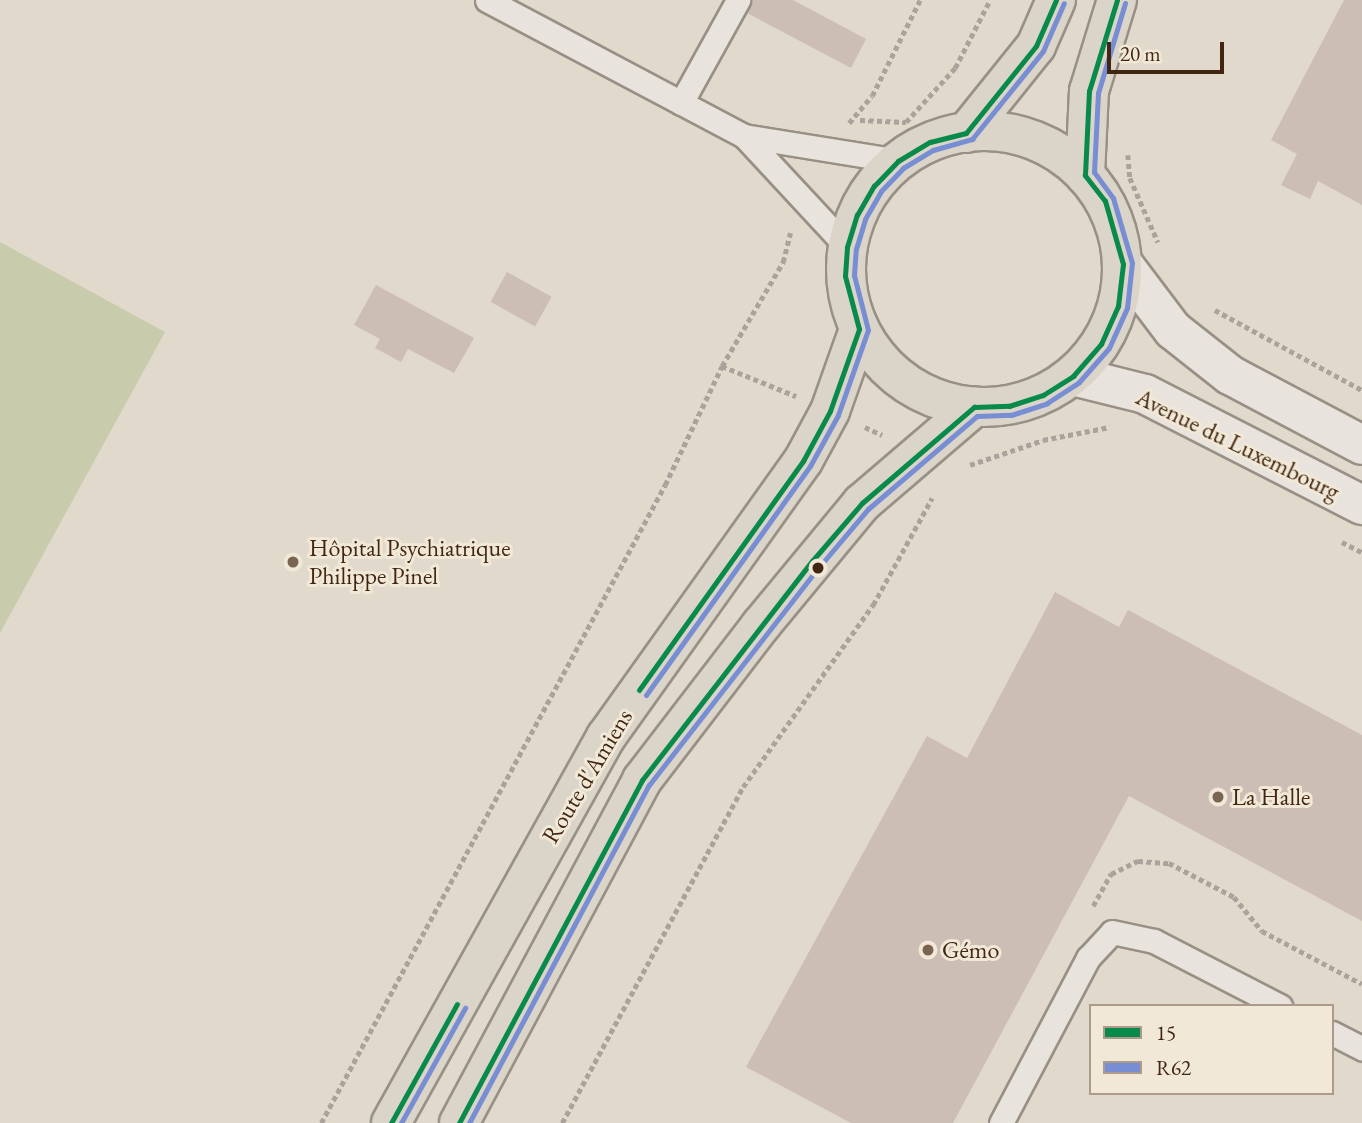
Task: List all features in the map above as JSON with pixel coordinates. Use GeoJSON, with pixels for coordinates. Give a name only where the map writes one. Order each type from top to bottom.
{"type":"FeatureCollection","features":[{"type":"Feature","properties":{"kind":"main road"},"geometry":{"type":"LineString","coordinates":[[966,133],[1036,47],[1056,0]]}},
{"type":"Feature","properties":{"kind":"main road"},"geometry":{"type":"LineString","coordinates":[[1085,175],[1089,91],[1117,0]]}},
{"type":"Feature","properties":{"kind":"main road"},"geometry":{"type":"LineString","coordinates":[[999,132],[1030,139],[1060,154],[1085,175],[1105,201],[1117,232],[1123,264],[1118,306],[1101,344],[1073,376],[1043,395],[1009,406],[974,407],[927,395],[887,369],[859,329],[845,275],[847,247],[857,215],[874,186],[898,161],[930,142],[966,133],[999,132]]}},
{"type":"Feature","properties":{"kind":"main road","name":"Route d'Amiens"},"geometry":{"type":"LineString","coordinates":[[391,1123],[606,737],[803,461],[830,411],[859,329]]}},
{"type":"Feature","properties":{"kind":"main road","name":"Route d'Amiens"},"geometry":{"type":"LineString","coordinates":[[459,1123],[642,780],[761,625],[862,503],[974,407]]}},
{"type":"Feature","properties":{"kind":"street"},"geometry":{"type":"LineString","coordinates":[[1123,264],[1173,331],[1230,375],[1362,445]]}},
{"type":"Feature","properties":{"kind":"street","name":"Avenue du Luxembourg"},"geometry":{"type":"LineString","coordinates":[[1073,376],[1145,394],[1362,505]]}},
{"type":"Feature","properties":{"kind":"lane"},"geometry":{"type":"LineString","coordinates":[[487,0],[744,136],[847,247]]}},
{"type":"Feature","properties":{"kind":"lane"},"geometry":{"type":"LineString","coordinates":[[681,103],[738,0]]}},
{"type":"Feature","properties":{"kind":"lane"},"geometry":{"type":"LineString","coordinates":[[744,136],[898,161]]}},
{"type":"Feature","properties":{"kind":"lane"},"geometry":{"type":"LineString","coordinates":[[1001,1123],[1088,958],[1112,932],[1154,941],[1276,1004]]}},
{"type":"Feature","properties":{"kind":"lane"},"geometry":{"type":"LineString","coordinates":[[1334,1034],[1362,1048]]}},
{"type":"Feature","properties":{"kind":"path"},"geometry":{"type":"LineString","coordinates":[[826,148],[872,96],[920,0]]}},
{"type":"Feature","properties":{"kind":"path"},"geometry":{"type":"LineString","coordinates":[[851,120],[906,122],[955,68],[990,0]]}},
{"type":"Feature","properties":{"kind":"path"},"geometry":{"type":"LineString","coordinates":[[1127,152],[1130,178],[1162,253]]}},
{"type":"Feature","properties":{"kind":"path"},"geometry":{"type":"LineString","coordinates":[[321,1123],[666,485],[722,366],[783,262],[799,194]]}},
{"type":"Feature","properties":{"kind":"path"},"geometry":{"type":"LineString","coordinates":[[1209,306],[1362,390]]}},
{"type":"Feature","properties":{"kind":"path"},"geometry":{"type":"LineString","coordinates":[[958,468],[1043,440],[1118,425]]}},
{"type":"Feature","properties":{"kind":"path"},"geometry":{"type":"LineString","coordinates":[[562,1123],[743,788],[873,605],[939,484]]}},
{"type":"Feature","properties":{"kind":"green space"},"geometry":{"type":"Polygon","coordinates":[[[0,242],[165,332],[0,633],[0,242]]]}},
{"type":"Feature","properties":{"kind":"building"},"geometry":{"type":"Polygon","coordinates":[[[752,0],[793,0],[866,39],[851,68],[747,13],[752,0]]]}},
{"type":"Feature","properties":{"kind":"building"},"geometry":{"type":"Polygon","coordinates":[[[1344,0],[1362,0],[1362,205],[1318,181],[1310,199],[1281,185],[1297,154],[1271,140],[1344,0]]]}},
{"type":"Feature","properties":{"kind":"building"},"geometry":{"type":"Polygon","coordinates":[[[507,272],[552,297],[535,326],[491,302],[507,272]]]}},
{"type":"Feature","properties":{"kind":"building"},"geometry":{"type":"Polygon","coordinates":[[[376,285],[474,338],[454,373],[408,349],[401,362],[375,348],[380,339],[354,325],[376,285]]]}},
{"type":"Feature","properties":{"kind":"building"},"geometry":{"type":"Polygon","coordinates":[[[1055,592],[1119,627],[1128,610],[1362,735],[1362,921],[1129,796],[953,1123],[851,1123],[746,1067],[927,736],[967,758],[1055,592]]]}},
{"type":"Feature","properties":{"kind":"transit line","name":"15"},"geometry":{"type":"LineString","coordinates":[[639,690],[803,461],[830,411],[859,329],[845,276],[847,247],[857,215],[874,186],[898,161],[930,142],[966,133],[1036,46],[1056,0]]}},
{"type":"Feature","properties":{"kind":"transit line","name":"15"},"geometry":{"type":"LineString","coordinates":[[459,1123],[642,780],[812,561],[862,503],[974,407],[1009,406],[1043,395],[1073,376],[1101,344],[1118,306],[1123,264],[1105,201],[1085,175],[1089,91],[1117,0]]}},
{"type":"Feature","properties":{"kind":"transit line","name":"R62"},"geometry":{"type":"LineString","coordinates":[[646,695],[810,466],[838,415],[868,330],[854,275],[856,249],[865,219],[881,191],[903,168],[933,150],[972,139],[1043,51],[1064,3]]}},
{"type":"Feature","properties":{"kind":"transit line","name":"R62"},"geometry":{"type":"LineString","coordinates":[[469,1123],[649,785],[819,567],[868,509],[977,416],[1011,415],[1047,403],[1079,382],[1109,348],[1127,308],[1132,263],[1113,198],[1094,172],[1098,93],[1125,3]]}},
{"type":"Feature","properties":{"kind":"transit line","name":"15"},"geometry":{"type":"LineString","coordinates":[[391,1123],[457,1004]]}},
{"type":"Feature","properties":{"kind":"transit line","name":"R62"},"geometry":{"type":"LineString","coordinates":[[401,1123],[465,1008]]}},
{"type":"Feature","properties":{"kind":"place","name":"Hôpital Psychiatrique Philippe Pinel"},"geometry":{"type":"Point","coordinates":[293,562]}},
{"type":"Feature","properties":{"kind":"place","name":"La Halle"},"geometry":{"type":"Point","coordinates":[1218,797]}},
{"type":"Feature","properties":{"kind":"place","name":"Gémo"},"geometry":{"type":"Point","coordinates":[928,950]}}]}
